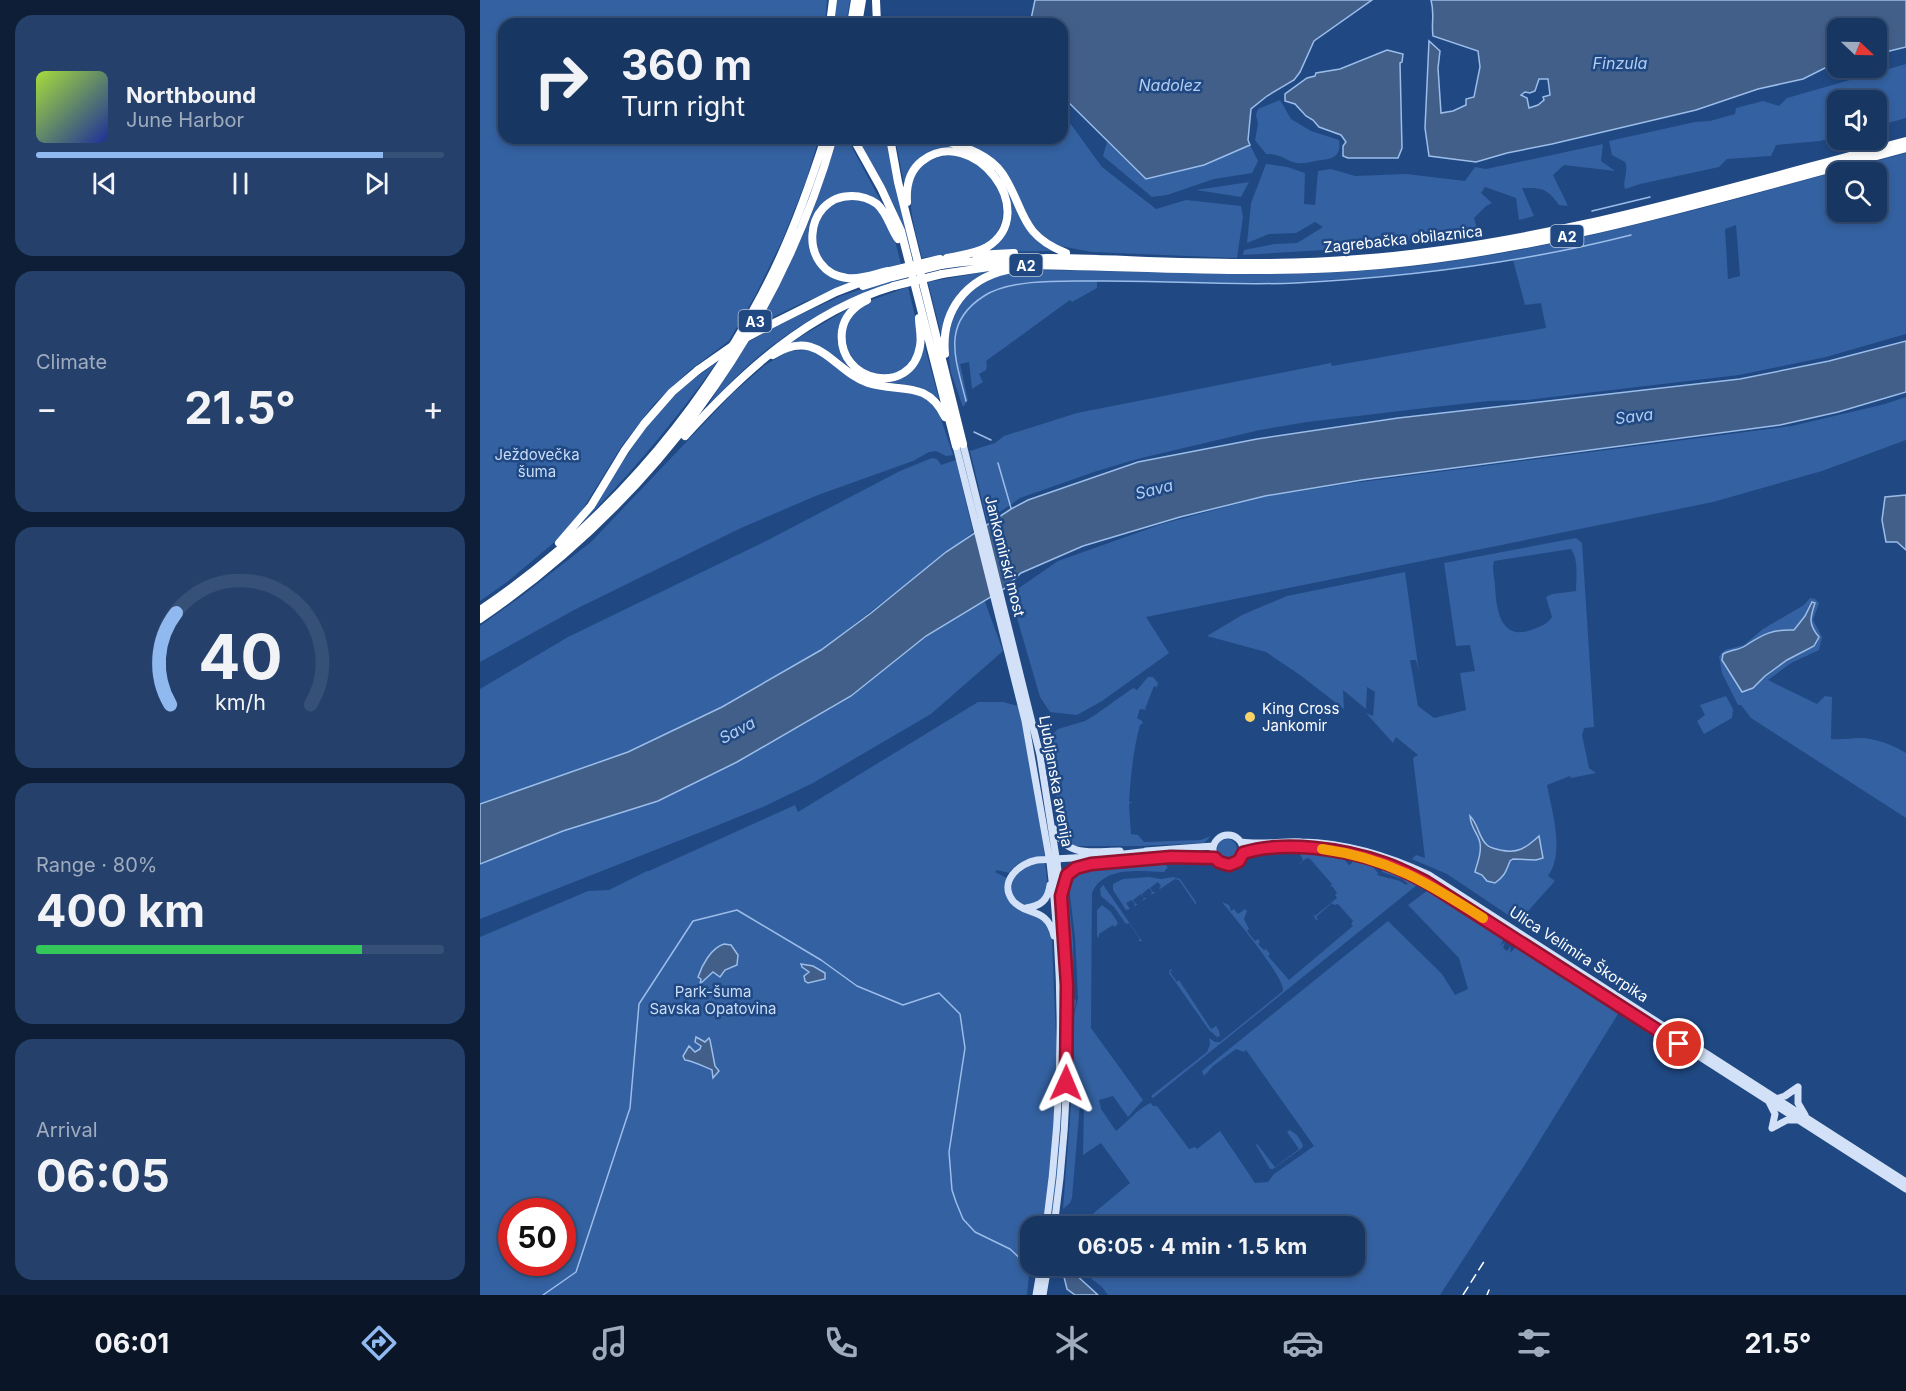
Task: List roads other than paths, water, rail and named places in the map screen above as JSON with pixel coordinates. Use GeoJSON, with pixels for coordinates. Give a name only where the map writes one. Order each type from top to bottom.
{"type":"FeatureCollection","features":[{"type":"Feature","properties":{"kind":"highway"},"geometry":{"type":"LineString","coordinates":[[831,18],[833,0]]}},
{"type":"Feature","properties":{"kind":"highway"},"geometry":{"type":"LineString","coordinates":[[852,18],[855,0]]}},
{"type":"Feature","properties":{"kind":"highway"},"geometry":{"type":"LineString","coordinates":[[859,18],[862,0]]}},
{"type":"Feature","properties":{"kind":"highway"},"geometry":{"type":"LineString","coordinates":[[876,0],[877,18]]}},
{"type":"Feature","properties":{"kind":"highway","name":"Zagrebačka obilaznica"},"geometry":{"type":"LineString","coordinates":[[891,276],[942,264],[1018,258],[1218,263],[1304,262],[1379,258],[1455,248],[1602,220],[1906,141]]}},
{"type":"Feature","properties":{"kind":"highway","name":"A3"},"geometry":{"type":"LineString","coordinates":[[480,610],[547,560],[602,510],[639,472],[698,398],[763,293],[795,223],[823,144]]}},
{"type":"Feature","properties":{"kind":"highway","name":"A3"},"geometry":{"type":"LineString","coordinates":[[480,619],[556,562],[639,483],[704,402],[754,324],[799,233],[831,144]]}},
{"type":"Feature","properties":{"kind":"highway"},"geometry":{"type":"LineString","coordinates":[[856,144],[895,215],[901,231],[945,389]]}},
{"type":"Feature","properties":{"kind":"highway"},"geometry":{"type":"LineString","coordinates":[[891,144],[958,444]]}},
{"type":"Feature","properties":{"kind":"highway"},"geometry":{"type":"LineString","coordinates":[[954,144],[989,160],[1001,173],[1032,232],[1046,244],[1066,253]]}},
{"type":"Feature","properties":{"kind":"highway","name":"Zagrebačka obilaznica"},"geometry":{"type":"LineString","coordinates":[[942,264],[988,267],[1086,266],[1219,271],[1305,270],[1426,260],[1498,249],[1606,227],[1906,148]]}},
{"type":"Feature","properties":{"kind":"highway"},"geometry":{"type":"LineString","coordinates":[[905,212],[908,206],[907,187],[911,174],[927,158],[940,153],[962,154],[979,161],[990,170],[1002,188],[1006,201],[1007,213],[1002,231],[986,248],[942,264]]}},
{"type":"Feature","properties":{"kind":"highway"},"geometry":{"type":"LineString","coordinates":[[872,172],[872,179],[898,239],[932,367],[945,389]]}},
{"type":"Feature","properties":{"kind":"highway"},"geometry":{"type":"LineString","coordinates":[[891,276],[850,278],[836,275],[826,269],[817,259],[812,246],[811,234],[819,212],[828,203],[841,197],[858,196],[871,200],[879,206],[898,239]]}},
{"type":"Feature","properties":{"kind":"highway"},"geometry":{"type":"LineString","coordinates":[[510,589],[580,520],[625,450],[672,392],[698,370],[738,342],[779,320],[891,276],[986,254],[1066,253],[1104,256],[1113,260]]}},
{"type":"Feature","properties":{"kind":"highway"},"geometry":{"type":"LineString","coordinates":[[945,389],[946,328],[956,302],[968,288],[984,278],[1008,270],[1086,266]]}},
{"type":"Feature","properties":{"kind":"highway"},"geometry":{"type":"LineString","coordinates":[[891,276],[846,320],[842,330],[842,344],[848,360],[861,372],[873,377],[890,378],[903,373],[913,364],[920,349],[919,318]]}},
{"type":"Feature","properties":{"kind":"highway"},"geometry":{"type":"LineString","coordinates":[[639,483],[647,478],[719,398],[775,348],[891,276]]}},
{"type":"Feature","properties":{"kind":"highway"},"geometry":{"type":"LineString","coordinates":[[750,369],[757,368],[785,349],[802,346],[817,349],[831,356],[863,381],[911,389],[928,396],[940,408],[958,444]]}},
{"type":"Feature","properties":{"kind":"main road","name":"Jankomirski most"},"geometry":{"type":"LineString","coordinates":[[958,444],[1015,665]]}},
{"type":"Feature","properties":{"kind":"main road","name":"Ljubljanska avenija"},"geometry":{"type":"LineString","coordinates":[[1015,665],[1040,755],[1050,819],[1059,956],[1058,1099],[1047,1216]]}},
{"type":"Feature","properties":{"kind":"main road","name":"Ljubljanska avenija"},"geometry":{"type":"LineString","coordinates":[[1015,665],[1061,896],[1067,985],[1066,1083],[1062,1160],[1055,1216]]}},
{"type":"Feature","properties":{"kind":"main road"},"geometry":{"type":"LineString","coordinates":[[1050,819],[1059,839],[1070,849],[1083,851],[1201,856],[1215,858],[1229,865],[1239,861],[1243,853],[1241,842],[1236,837],[1226,835],[1218,838],[1213,846],[1215,858]]}},
{"type":"Feature","properties":{"kind":"main road","name":"Ulica Velimira Škorpika"},"geometry":{"type":"LineString","coordinates":[[1241,842],[1305,842],[1351,848],[1384,856],[1419,870],[1555,954],[1906,1182]]}},
{"type":"Feature","properties":{"kind":"main road"},"geometry":{"type":"LineString","coordinates":[[1061,896],[1066,877],[1079,867],[1213,846]]}},
{"type":"Feature","properties":{"kind":"main road","name":"Ulica Velimira Škorpika"},"geometry":{"type":"LineString","coordinates":[[1243,853],[1257,849],[1284,848],[1341,852],[1384,863],[1426,882],[1906,1189]]}},
{"type":"Feature","properties":{"kind":"main road"},"geometry":{"type":"LineString","coordinates":[[1059,956],[1050,924],[1043,917],[1015,903],[1009,891],[1012,875],[1021,865],[1037,860],[1150,855]]}},
{"type":"Feature","properties":{"kind":"main road"},"geometry":{"type":"LineString","coordinates":[[1026,908],[1039,905],[1046,898],[1052,873]]}},
{"type":"Feature","properties":{"kind":"main road"},"geometry":{"type":"LineString","coordinates":[[1776,1099],[1798,1087],[1798,1103],[1810,1121]]}},
{"type":"Feature","properties":{"kind":"main road"},"geometry":{"type":"LineString","coordinates":[[1768,1100],[1775,1114],[1772,1128],[1787,1120],[1800,1121]]}},
{"type":"Feature","properties":{"kind":"main road"},"geometry":{"type":"LineString","coordinates":[[1036,1295],[1042,1276]]}},
{"type":"Feature","properties":{"kind":"main road"},"geometry":{"type":"LineString","coordinates":[[1043,1295],[1044,1276]]}},
{"type":"Feature","properties":{"kind":"water","name":"Nadolez"},"geometry":{"type":"Polygon","coordinates":[[[1035,0],[1372,0],[1314,41],[1294,80],[1267,96],[1251,109],[1248,140],[1250,145],[1204,165],[1146,179],[1068,102],[1068,18],[1031,18],[1035,0]]]}},
{"type":"Feature","properties":{"kind":"water","name":"Finzula"},"geometry":{"type":"Polygon","coordinates":[[[1431,0],[1906,0],[1906,47],[1887,52],[1887,18],[1827,18],[1827,67],[1803,79],[1758,89],[1696,110],[1476,162],[1429,156],[1425,128],[1429,41],[1440,51],[1438,68],[1441,113],[1466,105],[1466,99],[1474,97],[1480,67],[1478,51],[1433,36],[1431,0]],[[1539,79],[1535,91],[1521,95],[1527,98],[1529,108],[1538,105],[1544,100],[1543,97],[1550,95],[1548,79],[1539,79]]]}},
{"type":"Feature","properties":{"kind":"water"},"geometry":{"type":"Polygon","coordinates":[[[1387,50],[1403,54],[1400,63],[1402,148],[1398,158],[1348,158],[1343,156],[1343,146],[1346,142],[1341,135],[1319,127],[1295,104],[1285,101],[1285,94],[1307,78],[1315,76],[1316,73],[1340,69],[1387,50]]]}},
{"type":"Feature","properties":{"kind":"water","name":"Sava"},"geometry":{"type":"Polygon","coordinates":[[[1906,341],[1906,392],[1838,412],[1780,425],[1362,480],[1265,496],[1180,517],[1083,546],[1021,573],[1004,589],[926,636],[851,696],[737,762],[658,801],[563,831],[480,864],[480,804],[628,752],[722,707],[821,650],[946,552],[1028,500],[1138,462],[1257,439],[1398,418],[1740,379],[1829,361],[1906,341]]]}},
{"type":"Feature","properties":{"kind":"water"},"geometry":{"type":"Polygon","coordinates":[[[1906,495],[1906,550],[1897,542],[1886,542],[1882,520],[1885,497],[1906,495]]]}},
{"type":"Feature","properties":{"kind":"water"},"geometry":{"type":"Polygon","coordinates":[[[1812,602],[1815,603],[1811,617],[1812,624],[1819,637],[1814,646],[1787,660],[1753,688],[1742,692],[1722,660],[1723,654],[1743,647],[1768,633],[1794,630],[1812,602]]]}},
{"type":"Feature","properties":{"kind":"water"},"geometry":{"type":"Polygon","coordinates":[[[1470,816],[1484,842],[1493,848],[1506,851],[1517,850],[1526,847],[1539,836],[1543,858],[1513,859],[1505,873],[1495,883],[1487,881],[1475,872],[1480,847],[1470,816]]]}},
{"type":"Feature","properties":{"kind":"water"},"geometry":{"type":"Polygon","coordinates":[[[724,944],[731,945],[738,955],[737,965],[725,970],[720,977],[713,972],[700,984],[701,979],[698,977],[705,962],[715,949],[724,944]]]}},
{"type":"Feature","properties":{"kind":"water"},"geometry":{"type":"Polygon","coordinates":[[[801,964],[813,966],[825,973],[825,979],[808,983],[804,976],[809,972],[801,964]]]}},
{"type":"Feature","properties":{"kind":"water"},"geometry":{"type":"Polygon","coordinates":[[[696,1037],[705,1042],[709,1038],[710,1040],[715,1066],[719,1071],[713,1078],[712,1070],[685,1060],[683,1056],[689,1046],[695,1052],[700,1049],[701,1046],[695,1042],[696,1037]]]}},
{"type":"Feature","properties":{"kind":"water"},"geometry":{"type":"Polygon","coordinates":[[[1077,1276],[1098,1295],[1075,1295],[1067,1289],[1064,1277],[1077,1276]]]}},
{"type":"Feature","properties":{"kind":"waterway"},"geometry":{"type":"LineString","coordinates":[[1592,211],[1650,197]]}},
{"type":"Feature","properties":{"kind":"waterway"},"geometry":{"type":"LineString","coordinates":[[966,401],[958,371],[956,331],[961,318],[970,307],[984,296],[1008,286],[1051,281],[1270,284],[1380,277],[1506,261],[1631,235]]}},
{"type":"Feature","properties":{"kind":"waterway"},"geometry":{"type":"LineString","coordinates":[[974,432],[991,440]]}},
{"type":"Feature","properties":{"kind":"waterway"},"geometry":{"type":"LineString","coordinates":[[998,463],[1011,508]]}},
{"type":"Feature","properties":{"kind":"waterway"},"geometry":{"type":"LineString","coordinates":[[543,1295],[576,1272],[630,1108],[639,1004],[693,921],[737,910],[821,960],[857,986],[903,1005],[939,993],[960,1014],[965,1048],[949,1152],[952,1190],[963,1219],[975,1232],[1010,1249],[1020,1258]]}},
{"type":"Feature","properties":{"kind":"tram line"},"geometry":{"type":"LineString","coordinates":[[1487,1295],[1489,1290]]}},
{"type":"Feature","properties":{"kind":"railway"},"geometry":{"type":"LineString","coordinates":[[1463,1295],[1485,1260]]}},
{"type":"Feature","properties":{"kind":"place","name":"King Cross Jankomir"},"geometry":{"type":"Point","coordinates":[1250,717]}},
{"type":"Feature","properties":{"kind":"park label","name":"Ježdovečka šuma"},"geometry":{"type":"Point","coordinates":[537,462]}},
{"type":"Feature","properties":{"kind":"park label","name":"Park-šuma Savska Opatovina"},"geometry":{"type":"Point","coordinates":[713,1000]}}]}
